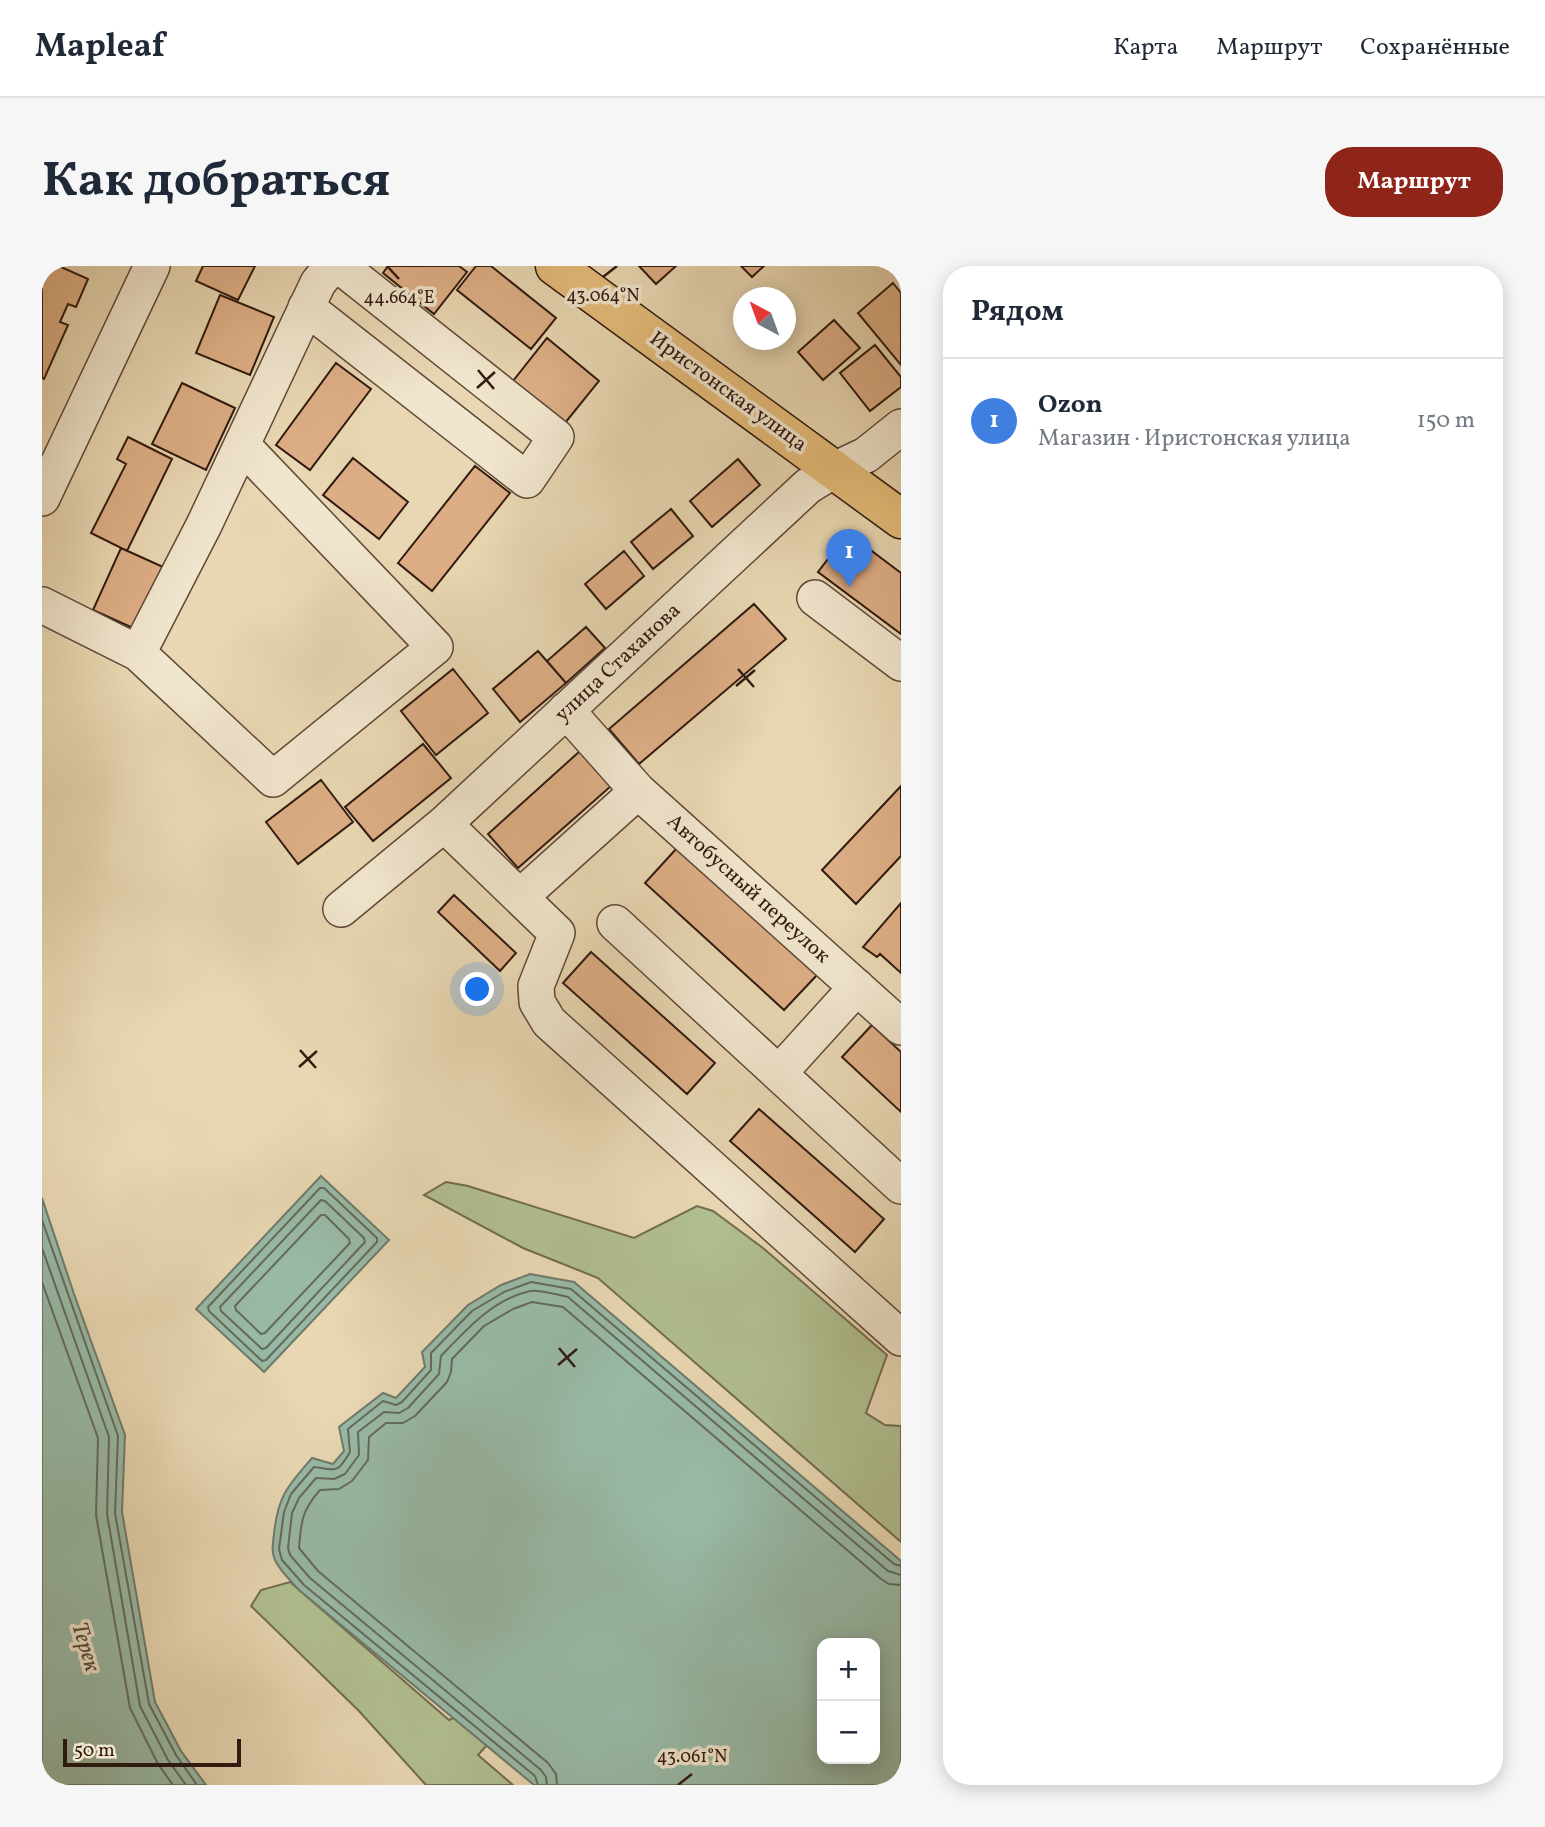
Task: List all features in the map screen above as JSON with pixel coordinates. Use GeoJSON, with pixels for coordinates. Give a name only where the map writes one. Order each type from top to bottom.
{"type":"FeatureCollection","features":[{"type":"Feature","properties":{"kind":"main road","name":"Иристонская улица"},"geometry":{"type":"LineString","coordinates":[[567,269],[901,519]]}},
{"type":"Feature","properties":{"kind":"street"},"geometry":{"type":"LineString","coordinates":[[42,498],[152,266]]}},
{"type":"Feature","properties":{"kind":"street"},"geometry":{"type":"LineString","coordinates":[[138,653],[242,445],[318,283],[332,266]]}},
{"type":"Feature","properties":{"kind":"street"},"geometry":{"type":"LineString","coordinates":[[306,307],[527,480],[556,437],[340,266]]}},
{"type":"Feature","properties":{"kind":"street","name":"улица Стаханова"},"geometry":{"type":"LineString","coordinates":[[341,909],[444,824],[808,486],[866,455],[901,427]]}},
{"type":"Feature","properties":{"kind":"street"},"geometry":{"type":"LineString","coordinates":[[42,605],[138,653],[272,779],[435,647],[242,445]]}},
{"type":"Feature","properties":{"kind":"street"},"geometry":{"type":"LineString","coordinates":[[815,598],[901,663]]}},
{"type":"Feature","properties":{"kind":"street","name":"Автобусный переулок"},"geometry":{"type":"LineString","coordinates":[[566,710],[638,791],[901,1027]]}},
{"type":"Feature","properties":{"kind":"street"},"geometry":{"type":"LineString","coordinates":[[520,897],[638,791]]}},
{"type":"Feature","properties":{"kind":"street"},"geometry":{"type":"LineString","coordinates":[[444,824],[557,933],[536,986],[537,1002],[549,1022],[901,1338]]}},
{"type":"Feature","properties":{"kind":"street"},"geometry":{"type":"LineString","coordinates":[[615,923],[901,1186]]}},
{"type":"Feature","properties":{"kind":"street"},"geometry":{"type":"LineString","coordinates":[[779,1073],[857,987]]}},
{"type":"Feature","properties":{"kind":"shaded area"},"geometry":{"type":"Polygon","coordinates":[[[446,1182],[468,1186],[634,1238],[697,1206],[713,1211],[763,1248],[887,1355],[866,1413],[885,1425],[901,1426],[901,1542],[598,1278],[523,1248],[424,1195],[446,1182]]]}},
{"type":"Feature","properties":{"kind":"shaded area"},"geometry":{"type":"Polygon","coordinates":[[[290,1582],[449,1720],[464,1713],[488,1744],[478,1755],[513,1785],[426,1785],[359,1711],[251,1606],[261,1590],[290,1582]]]}},
{"type":"Feature","properties":{"kind":"water"},"geometry":{"type":"Polygon","coordinates":[[[321,1176],[389,1240],[264,1372],[196,1309],[321,1176]]]}},
{"type":"Feature","properties":{"kind":"water","name":"Терек"},"geometry":{"type":"Polygon","coordinates":[[[42,1198],[125,1435],[122,1512],[155,1702],[181,1751],[206,1785],[42,1785],[42,1198]]]}},
{"type":"Feature","properties":{"kind":"water"},"geometry":{"type":"Polygon","coordinates":[[[530,1274],[574,1282],[901,1561],[901,1785],[534,1785],[299,1590],[277,1564],[273,1550],[278,1510],[290,1484],[312,1458],[333,1464],[344,1451],[339,1427],[383,1393],[396,1398],[425,1367],[422,1352],[468,1305],[501,1285],[530,1274]]]}},
{"type":"Feature","properties":{"kind":"building"},"geometry":{"type":"Polygon","coordinates":[[[42,266],[59,266],[88,279],[76,307],[68,304],[60,322],[68,325],[44,379],[42,378],[42,266]]]}},
{"type":"Feature","properties":{"kind":"building"},"geometry":{"type":"Polygon","coordinates":[[[203,266],[255,266],[238,300],[196,281],[203,266]]]}},
{"type":"Feature","properties":{"kind":"building"},"geometry":{"type":"Polygon","coordinates":[[[388,266],[459,266],[467,272],[434,314],[383,273],[388,266]]]}},
{"type":"Feature","properties":{"kind":"building"},"geometry":{"type":"Polygon","coordinates":[[[476,266],[491,266],[556,318],[531,349],[457,290],[476,266]]]}},
{"type":"Feature","properties":{"kind":"building"},"geometry":{"type":"Polygon","coordinates":[[[639,266],[676,266],[656,284],[639,266]]]}},
{"type":"Feature","properties":{"kind":"building"},"geometry":{"type":"Polygon","coordinates":[[[741,266],[764,266],[752,277],[741,266]]]}},
{"type":"Feature","properties":{"kind":"building"},"geometry":{"type":"Polygon","coordinates":[[[893,283],[901,293],[901,365],[858,313],[893,283]]]}},
{"type":"Feature","properties":{"kind":"building"},"geometry":{"type":"Polygon","coordinates":[[[220,295],[274,317],[250,375],[196,353],[220,295]]]}},
{"type":"Feature","properties":{"kind":"building"},"geometry":{"type":"Polygon","coordinates":[[[834,320],[860,348],[823,380],[798,352],[834,320]]]}},
{"type":"Feature","properties":{"kind":"building"},"geometry":{"type":"Polygon","coordinates":[[[547,338],[599,381],[565,423],[513,381],[547,338]]]}},
{"type":"Feature","properties":{"kind":"building"},"geometry":{"type":"Polygon","coordinates":[[[875,345],[901,377],[901,387],[870,411],[840,373],[875,345]]]}},
{"type":"Feature","properties":{"kind":"building"},"geometry":{"type":"Polygon","coordinates":[[[336,363],[371,389],[310,470],[276,445],[336,363]]]}},
{"type":"Feature","properties":{"kind":"building"},"geometry":{"type":"Polygon","coordinates":[[[182,383],[235,408],[206,470],[152,444],[182,383]]]}},
{"type":"Feature","properties":{"kind":"building"},"geometry":{"type":"Polygon","coordinates":[[[128,437],[172,459],[127,551],[91,533],[126,464],[117,459],[128,437]]]}},
{"type":"Feature","properties":{"kind":"building"},"geometry":{"type":"Polygon","coordinates":[[[353,458],[408,502],[379,539],[323,495],[353,458]]]}},
{"type":"Feature","properties":{"kind":"building"},"geometry":{"type":"Polygon","coordinates":[[[738,459],[760,485],[712,527],[690,501],[738,459]]]}},
{"type":"Feature","properties":{"kind":"building"},"geometry":{"type":"Polygon","coordinates":[[[475,466],[510,493],[432,591],[398,563],[475,466]]]}},
{"type":"Feature","properties":{"kind":"building"},"geometry":{"type":"Polygon","coordinates":[[[671,509],[693,536],[653,569],[631,542],[671,509]]]}},
{"type":"Feature","properties":{"kind":"building"},"geometry":{"type":"Polygon","coordinates":[[[848,533],[901,573],[901,634],[818,572],[848,533]]]}},
{"type":"Feature","properties":{"kind":"building"},"geometry":{"type":"Polygon","coordinates":[[[121,548],[172,571],[144,633],[93,610],[121,548]]]}},
{"type":"Feature","properties":{"kind":"building"},"geometry":{"type":"Polygon","coordinates":[[[624,551],[644,576],[606,609],[585,584],[624,551]]]}},
{"type":"Feature","properties":{"kind":"building"},"geometry":{"type":"Polygon","coordinates":[[[754,604],[786,639],[639,764],[609,729],[754,604]]]}},
{"type":"Feature","properties":{"kind":"building"},"geometry":{"type":"Polygon","coordinates":[[[586,627],[605,648],[566,683],[547,661],[586,627]]]}},
{"type":"Feature","properties":{"kind":"building"},"geometry":{"type":"Polygon","coordinates":[[[538,651],[566,683],[520,722],[493,689],[538,651]]]}},
{"type":"Feature","properties":{"kind":"building"},"geometry":{"type":"Polygon","coordinates":[[[453,669],[488,713],[436,755],[401,711],[453,669]]]}},
{"type":"Feature","properties":{"kind":"building"},"geometry":{"type":"Polygon","coordinates":[[[423,744],[451,778],[373,841],[345,807],[423,744]]]}},
{"type":"Feature","properties":{"kind":"building"},"geometry":{"type":"Polygon","coordinates":[[[580,751],[611,786],[518,868],[488,834],[580,751]]]}},
{"type":"Feature","properties":{"kind":"building"},"geometry":{"type":"Polygon","coordinates":[[[321,780],[353,822],[298,864],[266,822],[321,780]]]}},
{"type":"Feature","properties":{"kind":"building"},"geometry":{"type":"Polygon","coordinates":[[[901,786],[901,856],[856,904],[822,870],[901,786]]]}},
{"type":"Feature","properties":{"kind":"building"},"geometry":{"type":"Polygon","coordinates":[[[677,848],[817,975],[784,1010],[645,883],[677,848]]]}},
{"type":"Feature","properties":{"kind":"building"},"geometry":{"type":"Polygon","coordinates":[[[454,895],[516,953],[500,971],[438,912],[454,895]]]}},
{"type":"Feature","properties":{"kind":"building"},"geometry":{"type":"Polygon","coordinates":[[[901,903],[901,973],[880,954],[877,957],[863,947],[901,903]]]}},
{"type":"Feature","properties":{"kind":"building"},"geometry":{"type":"Polygon","coordinates":[[[591,952],[715,1063],[687,1094],[563,983],[591,952]]]}},
{"type":"Feature","properties":{"kind":"building"},"geometry":{"type":"Polygon","coordinates":[[[872,1025],[901,1052],[901,1112],[842,1057],[872,1025]]]}},
{"type":"Feature","properties":{"kind":"building"},"geometry":{"type":"Polygon","coordinates":[[[759,1109],[884,1219],[855,1252],[730,1141],[759,1109]]]}},
{"type":"Feature","properties":{"kind":"place","name":"Ozon"},"geometry":{"type":"Point","coordinates":[849,587]}}]}
